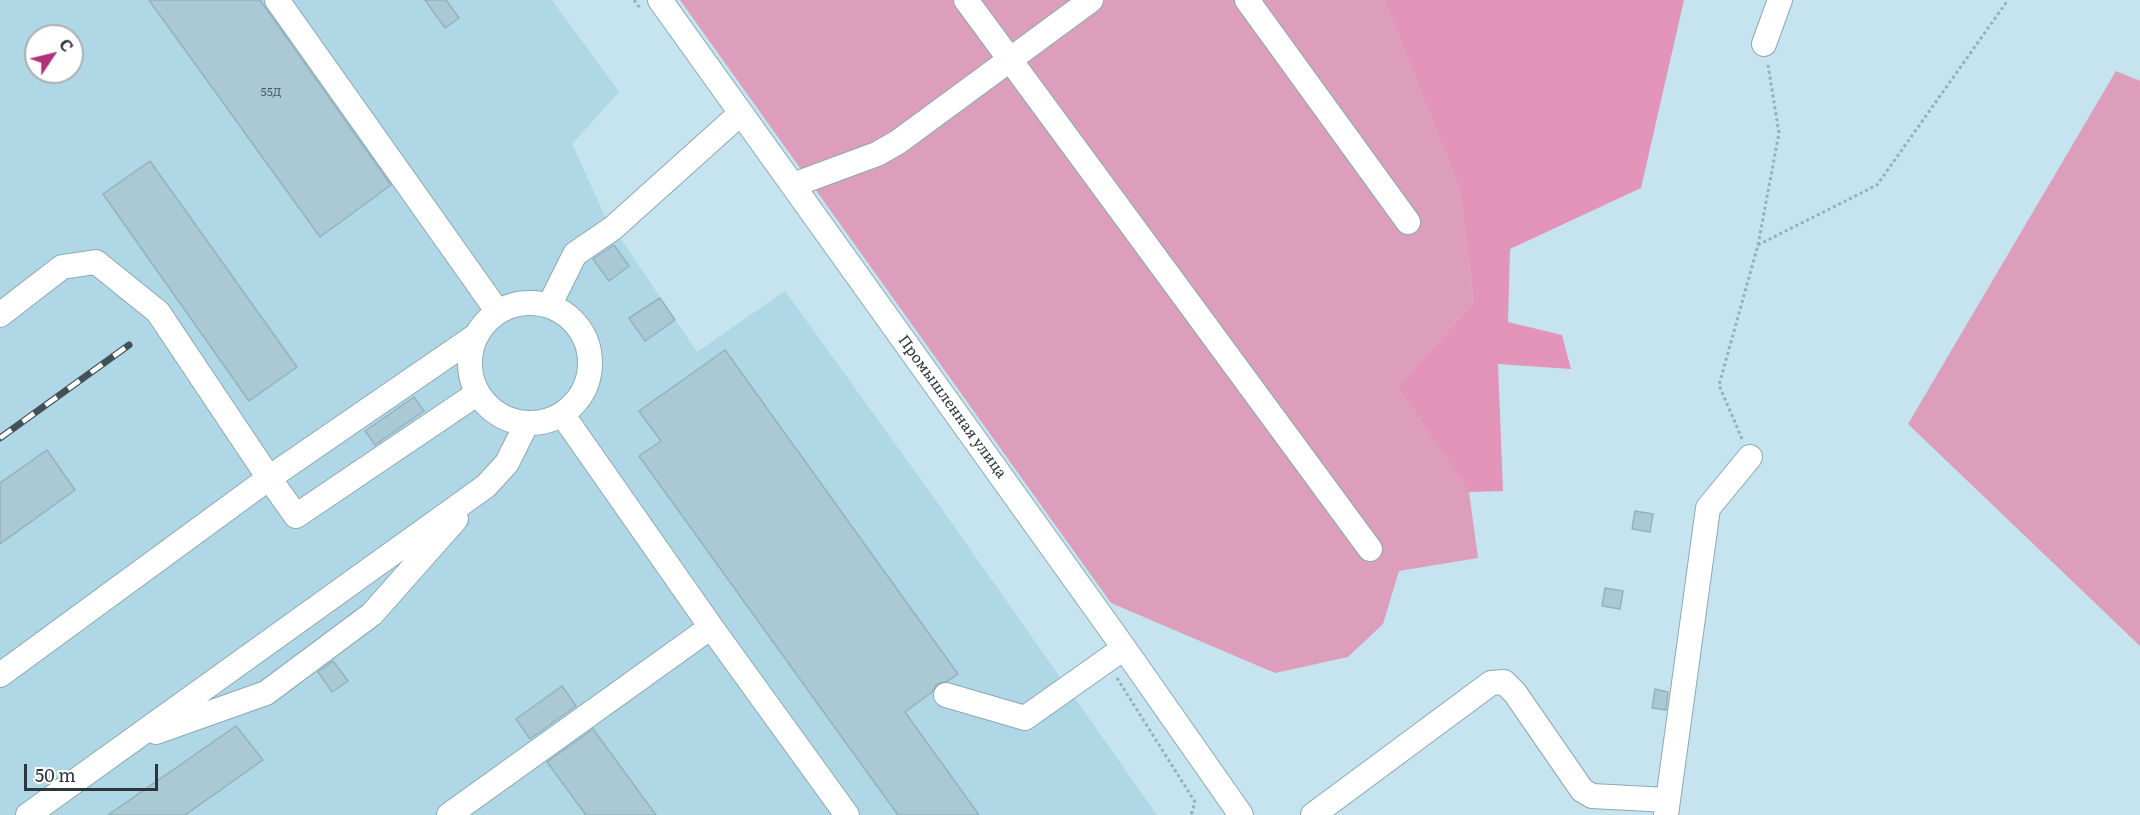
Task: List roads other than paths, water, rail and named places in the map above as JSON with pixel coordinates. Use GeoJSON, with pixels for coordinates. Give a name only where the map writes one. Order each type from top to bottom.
{"type":"FeatureCollection","features":[{"type":"Feature","properties":{"kind":"street"},"geometry":{"type":"LineString","coordinates":[[277,0],[498,312]]}},
{"type":"Feature","properties":{"kind":"street","name":"Промышленная улица"},"geometry":{"type":"LineString","coordinates":[[660,0],[1241,815]]}},
{"type":"Feature","properties":{"kind":"street"},"geometry":{"type":"LineString","coordinates":[[966,0],[1370,549]]}},
{"type":"Feature","properties":{"kind":"street"},"geometry":{"type":"LineString","coordinates":[[793,185],[877,154],[891,146],[1091,0]]}},
{"type":"Feature","properties":{"kind":"street"},"geometry":{"type":"LineString","coordinates":[[1247,0],[1408,222]]}},
{"type":"Feature","properties":{"kind":"street"},"geometry":{"type":"LineString","coordinates":[[1764,44],[1780,0]]}},
{"type":"Feature","properties":{"kind":"street"},"geometry":{"type":"LineString","coordinates":[[549,306],[575,254],[613,228],[741,113]]}},
{"type":"Feature","properties":{"kind":"street"},"geometry":{"type":"LineString","coordinates":[[0,315],[63,267],[96,262],[158,312],[296,516],[478,393]]}},
{"type":"Feature","properties":{"kind":"street"},"geometry":{"type":"LineString","coordinates":[[523,303],[549,306],[560,311],[583,335],[590,356],[590,368],[584,389],[571,407],[562,414],[545,421],[527,423],[504,417],[485,402],[478,393],[471,374],[471,354],[477,335],[486,322],[498,312],[523,303]]}},
{"type":"Feature","properties":{"kind":"street"},"geometry":{"type":"LineString","coordinates":[[0,675],[269,478],[477,335]]}},
{"type":"Feature","properties":{"kind":"street"},"geometry":{"type":"LineString","coordinates":[[562,414],[711,627],[847,815]]}},
{"type":"Feature","properties":{"kind":"street"},"geometry":{"type":"LineString","coordinates":[[128,742],[266,693],[372,614],[507,463],[527,423]]}},
{"type":"Feature","properties":{"kind":"street"},"geometry":{"type":"LineString","coordinates":[[1314,815],[1491,683],[1504,682],[1515,693],[1582,790],[1592,796],[1667,808],[1708,508],[1750,457]]}},
{"type":"Feature","properties":{"kind":"street"},"geometry":{"type":"LineString","coordinates":[[28,815],[486,486]]}},
{"type":"Feature","properties":{"kind":"street"},"geometry":{"type":"LineString","coordinates":[[457,813],[711,627]]}},
{"type":"Feature","properties":{"kind":"street"},"geometry":{"type":"LineString","coordinates":[[946,694],[1024,718],[1124,648]]}},
{"type":"Feature","properties":{"kind":"railway"},"geometry":{"type":"LineString","coordinates":[[0,438],[129,345]]}}]}
